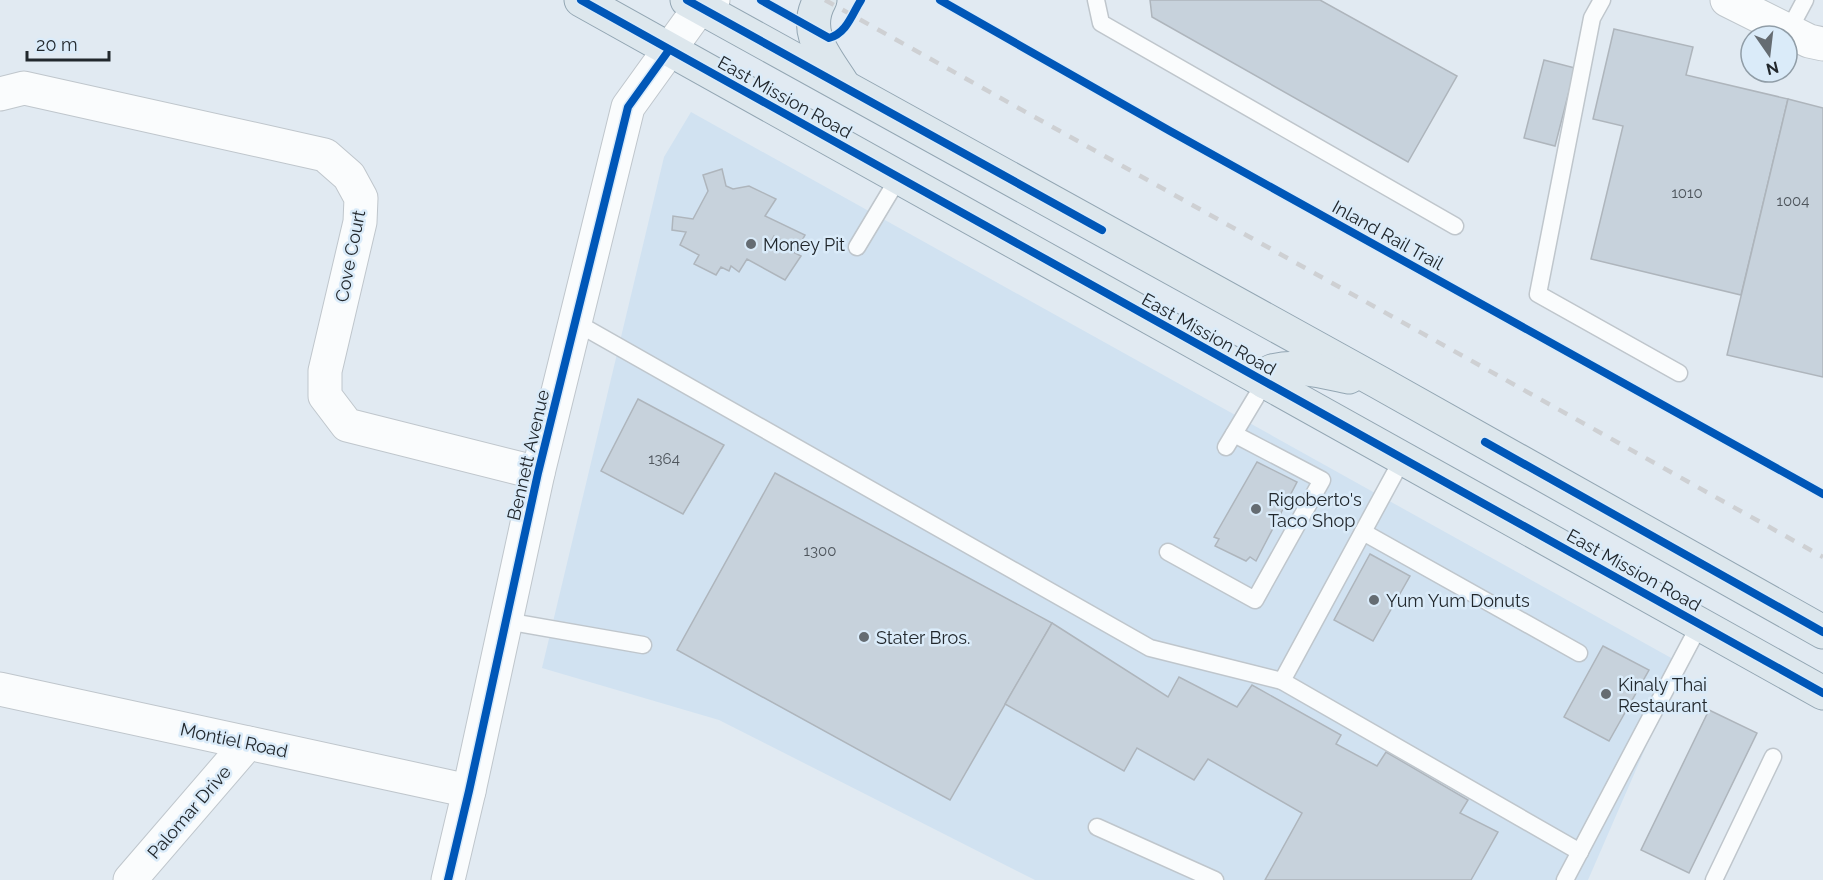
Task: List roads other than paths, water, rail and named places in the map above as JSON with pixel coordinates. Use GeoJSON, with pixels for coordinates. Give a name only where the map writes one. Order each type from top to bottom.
{"type":"FeatureCollection","features":[{"type":"Feature","properties":{"kind":"main road","name":"East Mission Road"},"geometry":{"type":"LineString","coordinates":[[581,0],[1823,693]]}},
{"type":"Feature","properties":{"kind":"main road"},"geometry":{"type":"LineString","coordinates":[[820,0],[814,11],[812,29],[819,48],[845,87]]}},
{"type":"Feature","properties":{"kind":"main road","name":"East Mission Road"},"geometry":{"type":"LineString","coordinates":[[700,2],[845,87],[1380,383],[1823,632]]}},
{"type":"Feature","properties":{"kind":"main road"},"geometry":{"type":"LineString","coordinates":[[1265,382],[1272,371],[1285,367],[1380,383]]}},
{"type":"Feature","properties":{"kind":"street"},"geometry":{"type":"LineString","coordinates":[[1727,0],[1777,24]]}},
{"type":"Feature","properties":{"kind":"street","name":"Bennett Avenue"},"geometry":{"type":"LineString","coordinates":[[448,880],[538,473],[628,107],[700,2]]}},
{"type":"Feature","properties":{"kind":"street"},"geometry":{"type":"LineString","coordinates":[[1799,36],[1809,41],[1823,44]]}},
{"type":"Feature","properties":{"kind":"street","name":"Cove Court"},"geometry":{"type":"LineString","coordinates":[[0,94],[24,88],[325,155],[349,176],[361,198],[360,222],[325,371],[325,396],[347,425],[538,473]]}},
{"type":"Feature","properties":{"kind":"street","name":"Montiel Road"},"geometry":{"type":"LineString","coordinates":[[0,688],[469,791]]}},
{"type":"Feature","properties":{"kind":"street","name":"Palomar Drive"},"geometry":{"type":"LineString","coordinates":[[130,880],[248,743]]}},
{"type":"Feature","properties":{"kind":"lane"},"geometry":{"type":"LineString","coordinates":[[1096,0],[1101,23],[1455,226]]}},
{"type":"Feature","properties":{"kind":"lane"},"geometry":{"type":"LineString","coordinates":[[1602,0],[1592,18],[1538,294],[1679,373]]}},
{"type":"Feature","properties":{"kind":"lane"},"geometry":{"type":"LineString","coordinates":[[1792,24],[1804,0]]}},
{"type":"Feature","properties":{"kind":"lane"},"geometry":{"type":"LineString","coordinates":[[857,248],[899,177]]}},
{"type":"Feature","properties":{"kind":"lane"},"geometry":{"type":"LineString","coordinates":[[575,322],[1150,648],[1282,681],[1580,852]]}},
{"type":"Feature","properties":{"kind":"lane"},"geometry":{"type":"LineString","coordinates":[[1168,552],[1255,600],[1322,480],[1230,441],[1265,382]]}},
{"type":"Feature","properties":{"kind":"lane"},"geometry":{"type":"LineString","coordinates":[[1282,681],[1403,458]]}},
{"type":"Feature","properties":{"kind":"lane"},"geometry":{"type":"LineString","coordinates":[[1363,532],[1579,653]]}},
{"type":"Feature","properties":{"kind":"lane"},"geometry":{"type":"LineString","coordinates":[[506,621],[643,645]]}},
{"type":"Feature","properties":{"kind":"lane"},"geometry":{"type":"LineString","coordinates":[[1565,880],[1700,624]]}},
{"type":"Feature","properties":{"kind":"lane"},"geometry":{"type":"LineString","coordinates":[[1714,880],[1773,757]]}},
{"type":"Feature","properties":{"kind":"lane"},"geometry":{"type":"LineString","coordinates":[[1097,827],[1215,880]]}},
{"type":"Feature","properties":{"kind":"railway"},"geometry":{"type":"LineString","coordinates":[[825,0],[1823,557]]}},
{"type":"Feature","properties":{"kind":"place","name":"Money Pit"},"geometry":{"type":"Point","coordinates":[751,244]}},
{"type":"Feature","properties":{"kind":"place","name":"Rigoberto's Taco Shop"},"geometry":{"type":"Point","coordinates":[1256,509]}},
{"type":"Feature","properties":{"kind":"place","name":"Yum Yum Donuts"},"geometry":{"type":"Point","coordinates":[1374,600]}},
{"type":"Feature","properties":{"kind":"place","name":"Stater Bros."},"geometry":{"type":"Point","coordinates":[864,637]}},
{"type":"Feature","properties":{"kind":"place","name":"Kinaly Thai Restaurant"},"geometry":{"type":"Point","coordinates":[1606,694]}}]}
